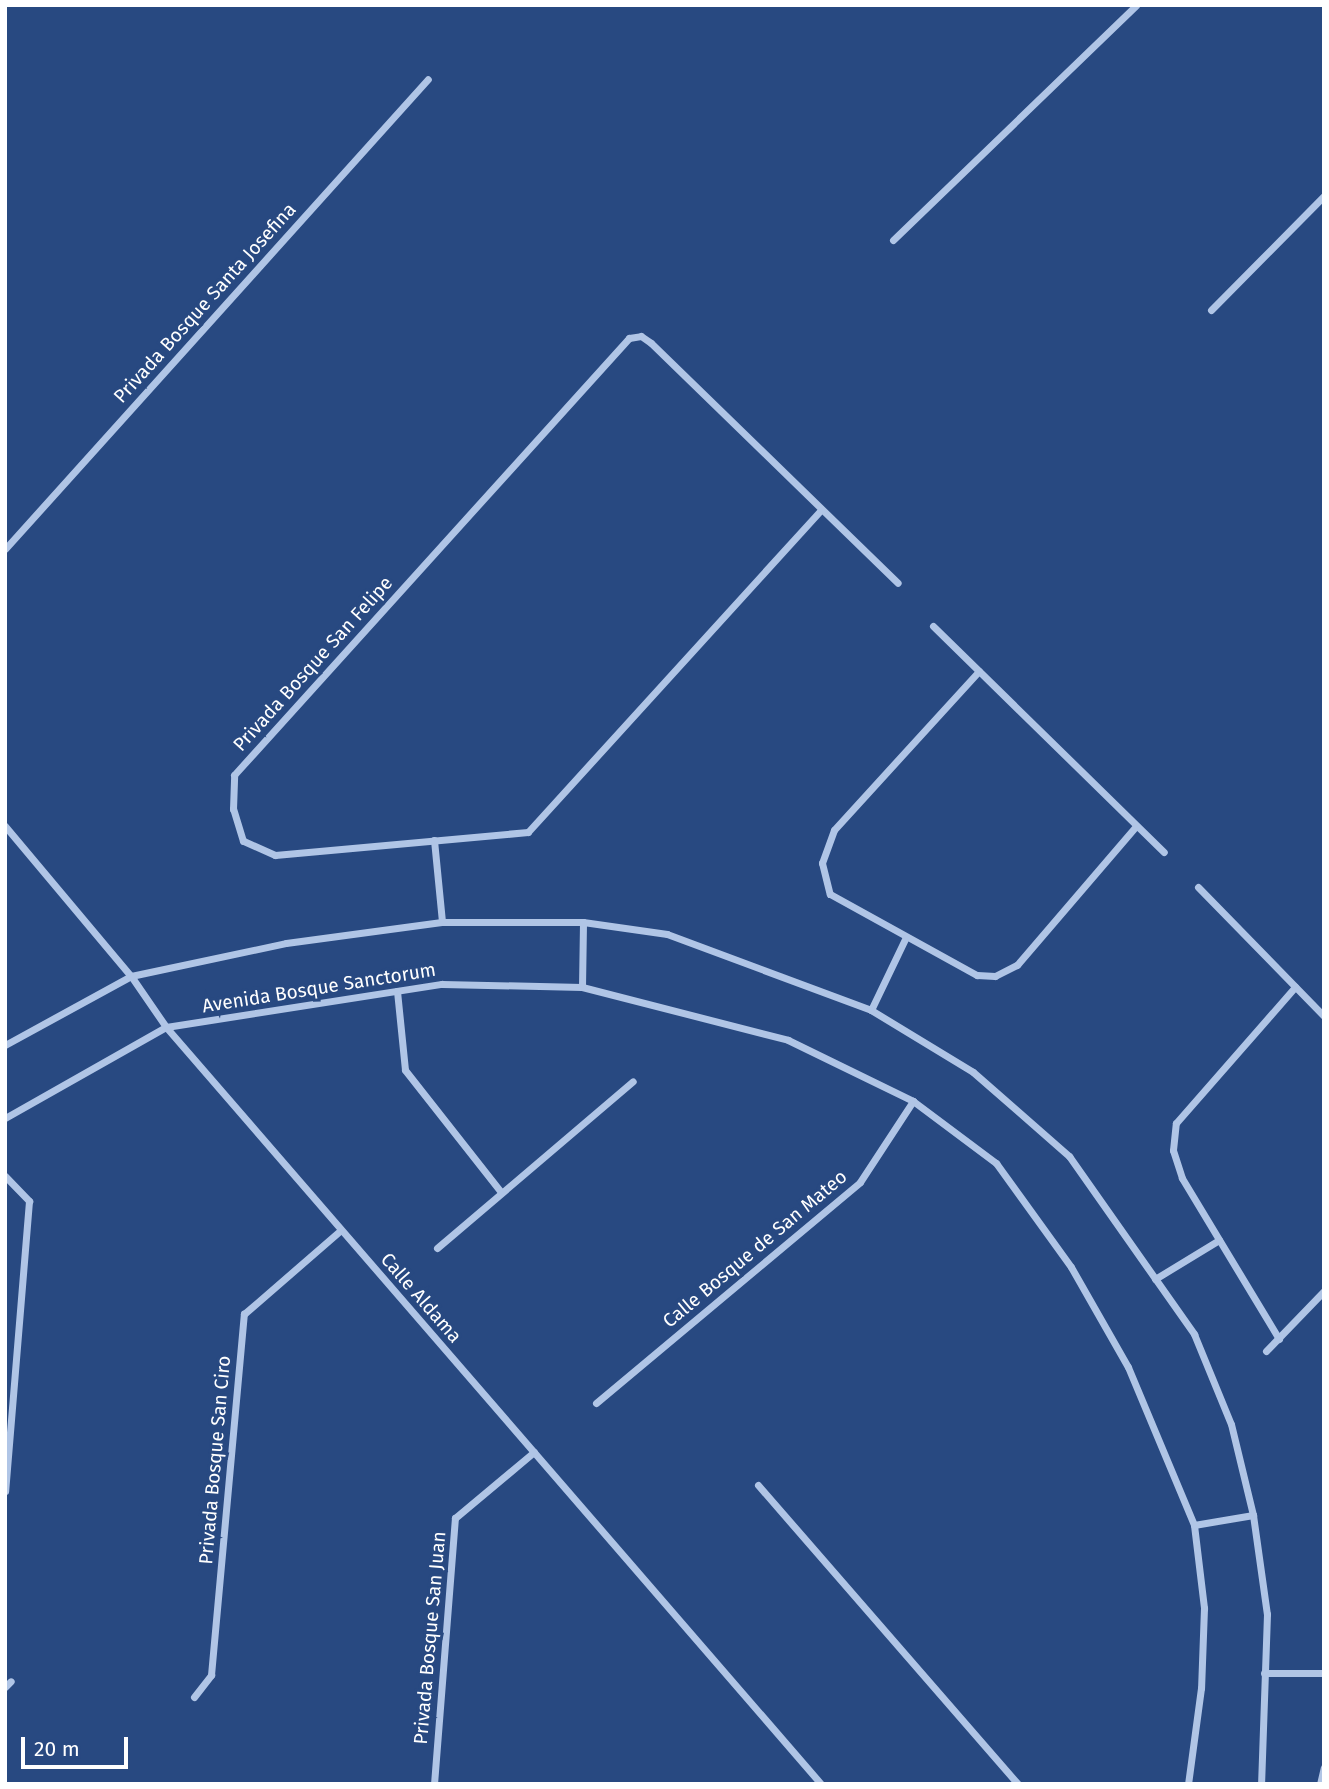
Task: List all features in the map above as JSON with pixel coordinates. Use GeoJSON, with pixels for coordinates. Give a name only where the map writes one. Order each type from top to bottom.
{"type":"FeatureCollection","features":[{"type":"Feature","properties":{"kind":"street"},"geometry":{"type":"LineString","coordinates":[[893,240],[1136,5]]}},
{"type":"Feature","properties":{"kind":"street","name":"Privada Bosque Santa Josefina"},"geometry":{"type":"LineString","coordinates":[[5,549],[428,79]]}},
{"type":"Feature","properties":{"kind":"street"},"geometry":{"type":"LineString","coordinates":[[1211,310],[1324,196]]}},
{"type":"Feature","properties":{"kind":"street","name":"Privada Bosque San Felipe"},"geometry":{"type":"LineString","coordinates":[[820,511],[528,832],[275,855],[243,841],[233,809],[233,775],[629,338],[641,336],[651,343],[820,511],[898,583]]}},
{"type":"Feature","properties":{"kind":"street"},"geometry":{"type":"LineString","coordinates":[[933,626],[1164,852]]}},
{"type":"Feature","properties":{"kind":"street"},"geometry":{"type":"LineString","coordinates":[[979,671],[834,830],[822,863],[830,894],[977,975],[995,976],[1017,965],[1136,825]]}},
{"type":"Feature","properties":{"kind":"street","name":"Calle Aldama"},"geometry":{"type":"LineString","coordinates":[[5,826],[131,976],[166,1027],[821,1784]]}},
{"type":"Feature","properties":{"kind":"street"},"geometry":{"type":"LineString","coordinates":[[434,841],[442,922]]}},
{"type":"Feature","properties":{"kind":"street"},"geometry":{"type":"LineString","coordinates":[[1198,887],[1324,1016]]}},
{"type":"Feature","properties":{"kind":"street"},"geometry":{"type":"LineString","coordinates":[[5,1045],[131,976],[286,943],[442,922],[583,922],[667,934],[871,1010],[973,1072],[1069,1156],[1194,1334],[1231,1424],[1253,1515],[1266,1614],[1261,1784]]}},
{"type":"Feature","properties":{"kind":"street"},"geometry":{"type":"LineString","coordinates":[[582,987],[583,922]]}},
{"type":"Feature","properties":{"kind":"street"},"geometry":{"type":"LineString","coordinates":[[871,1010],[906,937]]}},
{"type":"Feature","properties":{"kind":"street","name":"Avenida Bosque Sanctorum"},"geometry":{"type":"LineString","coordinates":[[5,1118],[166,1027],[442,984],[582,987],[788,1040],[914,1101],[996,1163],[1071,1267],[1128,1367],[1194,1525],[1204,1608],[1201,1688],[1188,1784]]}},
{"type":"Feature","properties":{"kind":"street"},"geometry":{"type":"LineString","coordinates":[[1279,1339],[1182,1178],[1172,1150],[1176,1123],[1295,987]]}},
{"type":"Feature","properties":{"kind":"street"},"geometry":{"type":"LineString","coordinates":[[397,991],[405,1070],[501,1192]]}},
{"type":"Feature","properties":{"kind":"street"},"geometry":{"type":"LineString","coordinates":[[437,1248],[633,1081]]}},
{"type":"Feature","properties":{"kind":"street","name":"Calle Bosque de San Mateo"},"geometry":{"type":"LineString","coordinates":[[596,1403],[860,1182],[914,1101]]}},
{"type":"Feature","properties":{"kind":"street"},"geometry":{"type":"LineString","coordinates":[[5,1176],[30,1201],[5,1491]]}},
{"type":"Feature","properties":{"kind":"street","name":"Privada Bosque San Ciro"},"geometry":{"type":"LineString","coordinates":[[194,1697],[211,1675],[244,1314],[341,1230]]}},
{"type":"Feature","properties":{"kind":"street"},"geometry":{"type":"LineString","coordinates":[[1155,1279],[1219,1240]]}},
{"type":"Feature","properties":{"kind":"street"},"geometry":{"type":"LineString","coordinates":[[1266,1352],[1324,1291]]}},
{"type":"Feature","properties":{"kind":"street","name":"Privada Bosque San Juan"},"geometry":{"type":"LineString","coordinates":[[433,1784],[455,1518],[503,1474],[534,1452]]}},
{"type":"Feature","properties":{"kind":"street"},"geometry":{"type":"LineString","coordinates":[[758,1485],[1018,1784]]}},
{"type":"Feature","properties":{"kind":"street"},"geometry":{"type":"LineString","coordinates":[[1194,1525],[1253,1515]]}},
{"type":"Feature","properties":{"kind":"street"},"geometry":{"type":"LineString","coordinates":[[1264,1673],[1324,1673]]}},
{"type":"Feature","properties":{"kind":"street"},"geometry":{"type":"LineString","coordinates":[[1320,1784],[1324,1767]]}}]}
